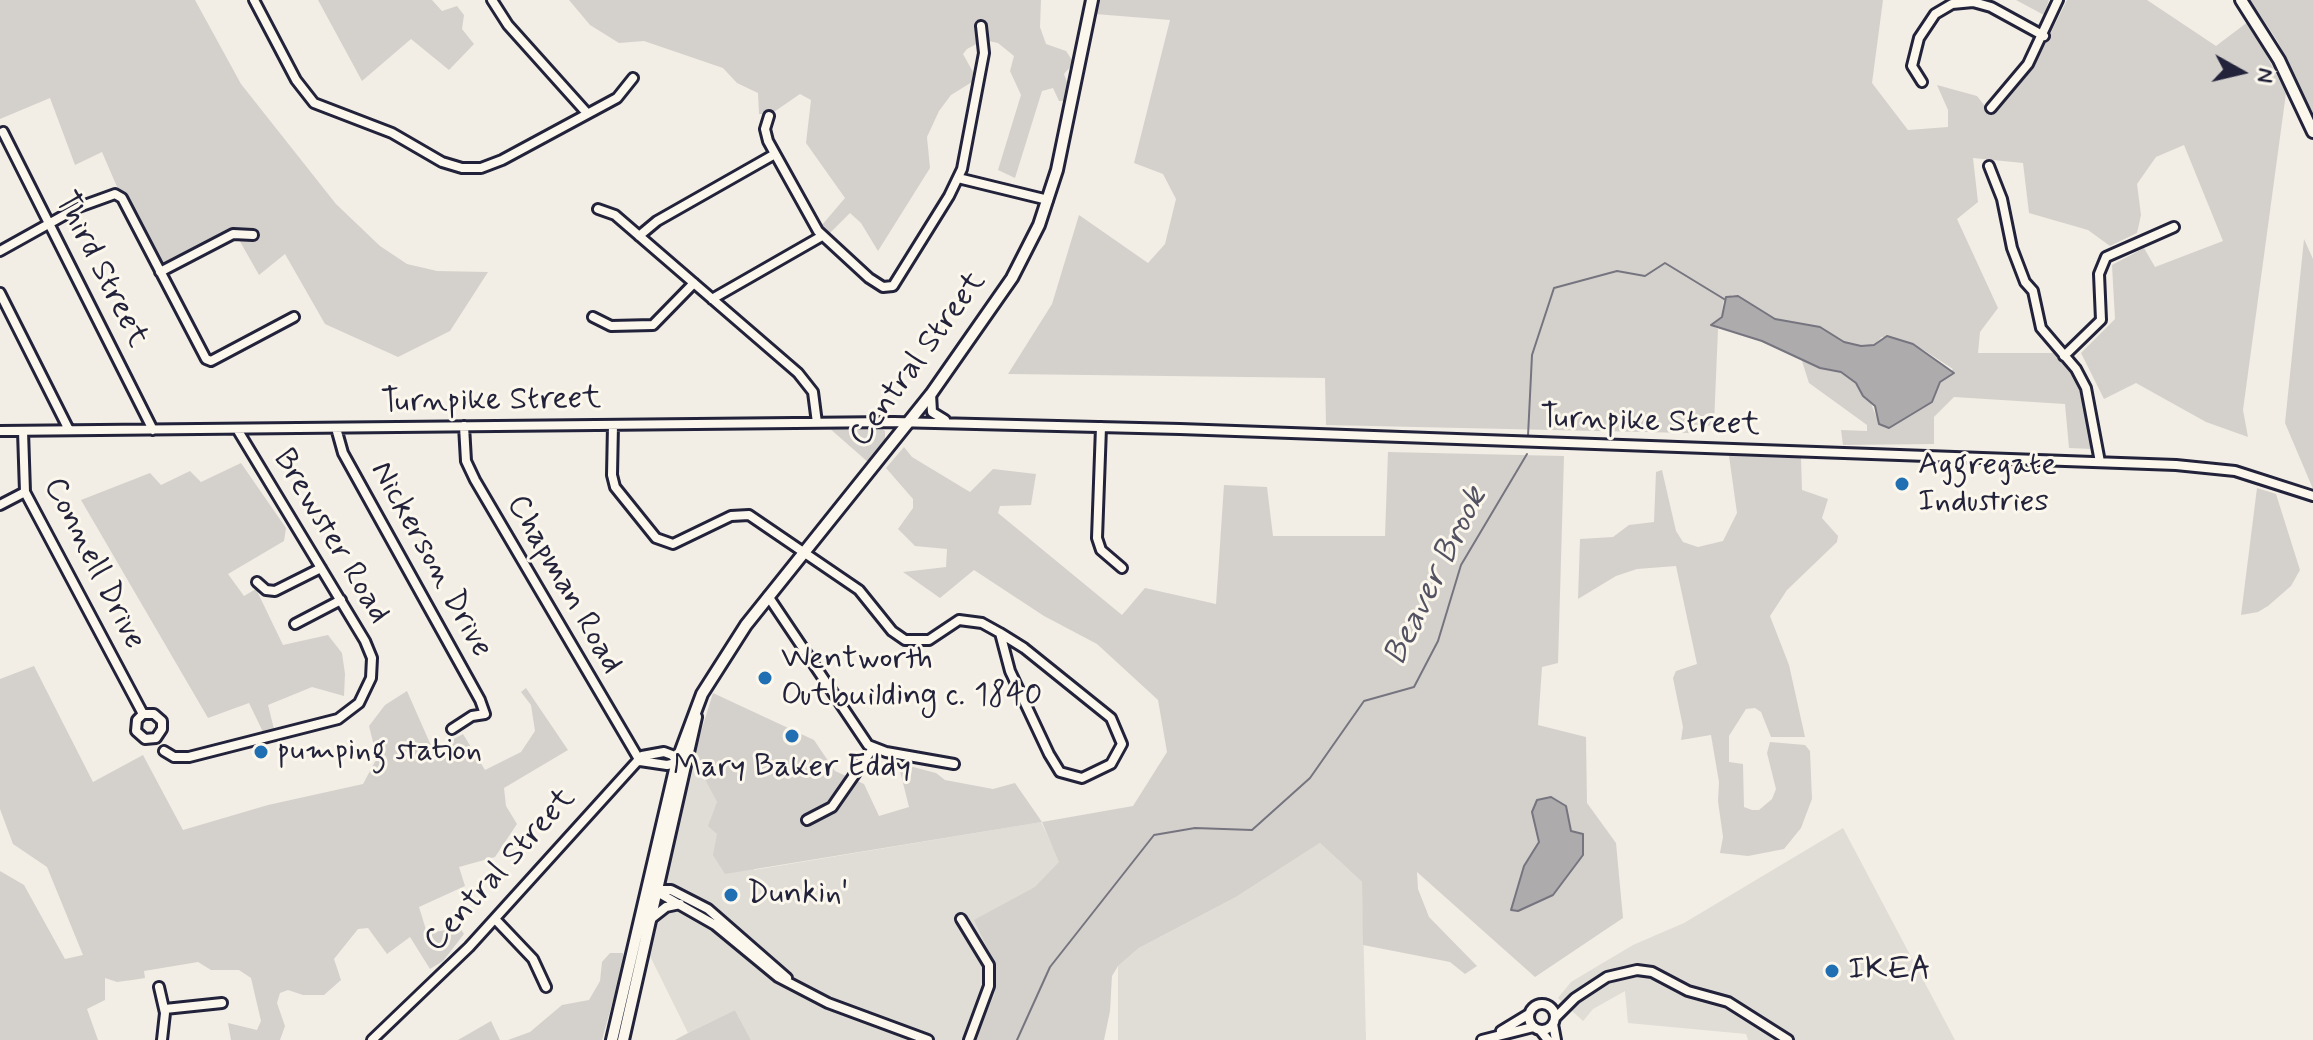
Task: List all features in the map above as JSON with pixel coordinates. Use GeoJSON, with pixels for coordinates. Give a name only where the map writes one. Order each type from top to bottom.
{"type":"FeatureCollection","features":[{"type":"Feature","properties":{"kind":"main road","name":"Central Street"},"geometry":{"type":"LineString","coordinates":[[652,889],[697,707],[732,644],[931,394],[1012,278],[1048,200],[1062,149],[1092,0]]}},
{"type":"Feature","properties":{"kind":"main road"},"geometry":{"type":"LineString","coordinates":[[2241,0],[2279,60],[2313,132]]}},
{"type":"Feature","properties":{"kind":"main road"},"geometry":{"type":"LineString","coordinates":[[623,1040],[652,918],[652,889]]}},
{"type":"Feature","properties":{"kind":"main road"},"geometry":{"type":"LineString","coordinates":[[612,1040],[652,889]]}},
{"type":"Feature","properties":{"kind":"street"},"geometry":{"type":"LineString","coordinates":[[254,0],[296,80],[314,103],[392,133],[453,166],[490,165],[623,94],[633,78]]}},
{"type":"Feature","properties":{"kind":"street"},"geometry":{"type":"LineString","coordinates":[[492,0],[510,27],[586,112]]}},
{"type":"Feature","properties":{"kind":"street"},"geometry":{"type":"LineString","coordinates":[[1991,108],[2028,64],[2044,36],[2058,0]]}},
{"type":"Feature","properties":{"kind":"street"},"geometry":{"type":"LineString","coordinates":[[1922,82],[1912,66],[1916,44],[1931,18],[1952,4],[1973,2],[1991,7],[2044,36]]}},
{"type":"Feature","properties":{"kind":"street"},"geometry":{"type":"LineString","coordinates":[[769,116],[765,129],[775,154],[822,236],[877,284],[893,286],[958,178],[984,53],[981,26]]}},
{"type":"Feature","properties":{"kind":"street","name":"Third Street"},"geometry":{"type":"LineString","coordinates":[[3,132],[153,430]]}},
{"type":"Feature","properties":{"kind":"street"},"geometry":{"type":"LineString","coordinates":[[639,236],[657,221],[775,154]]}},
{"type":"Feature","properties":{"kind":"street"},"geometry":{"type":"LineString","coordinates":[[1989,166],[2002,199],[2012,248],[2025,282],[2033,291],[2041,328],[2076,369],[2086,388],[2100,462]]}},
{"type":"Feature","properties":{"kind":"street"},"geometry":{"type":"LineString","coordinates":[[958,178],[1048,200]]}},
{"type":"Feature","properties":{"kind":"street"},"geometry":{"type":"LineString","coordinates":[[0,251],[101,196],[117,196],[122,198],[197,348],[208,361],[294,317]]}},
{"type":"Feature","properties":{"kind":"street"},"geometry":{"type":"LineString","coordinates":[[598,209],[615,215],[798,373],[813,392],[817,423]]}},
{"type":"Feature","properties":{"kind":"street"},"geometry":{"type":"LineString","coordinates":[[2064,356],[2101,320],[2099,274],[2106,257],[2174,227]]}},
{"type":"Feature","properties":{"kind":"street"},"geometry":{"type":"LineString","coordinates":[[160,272],[233,234],[253,235]]}},
{"type":"Feature","properties":{"kind":"street"},"geometry":{"type":"LineString","coordinates":[[712,299],[822,236]]}},
{"type":"Feature","properties":{"kind":"street"},"geometry":{"type":"LineString","coordinates":[[593,317],[611,326],[653,325],[694,283]]}},
{"type":"Feature","properties":{"kind":"street"},"geometry":{"type":"LineString","coordinates":[[0,293],[69,430]]}},
{"type":"Feature","properties":{"kind":"street","name":"Turnpike Street"},"geometry":{"type":"LineString","coordinates":[[931,394],[930,409],[941,420],[981,424]]}},
{"type":"Feature","properties":{"kind":"street","name":"Turnpike Street"},"geometry":{"type":"LineString","coordinates":[[0,431],[817,423],[1101,427],[2225,469],[2313,496]]}},
{"type":"Feature","properties":{"kind":"street"},"geometry":{"type":"LineString","coordinates":[[613,425],[615,487],[656,538],[673,544],[740,513],[759,519],[859,590],[892,631],[905,640],[929,640],[964,619],[1000,633],[1114,721],[1122,750],[1111,764],[1082,778],[1060,772],[1010,671],[1000,633]]}},
{"type":"Feature","properties":{"kind":"street","name":"Chapman Road"},"geometry":{"type":"LineString","coordinates":[[464,426],[466,461],[475,480],[640,761]]}},
{"type":"Feature","properties":{"kind":"street"},"geometry":{"type":"LineString","coordinates":[[1101,427],[1097,538],[1101,550],[1122,568]]}},
{"type":"Feature","properties":{"kind":"street","name":"Nickerson Drive"},"geometry":{"type":"LineString","coordinates":[[336,428],[343,453],[478,694],[485,714],[472,716],[452,729]]}},
{"type":"Feature","properties":{"kind":"street","name":"Brewster Road"},"geometry":{"type":"LineString","coordinates":[[164,751],[174,757],[189,757],[332,721],[352,711],[368,689],[372,658],[341,600],[237,429]]}},
{"type":"Feature","properties":{"kind":"street","name":"Connell Drive"},"geometry":{"type":"LineString","coordinates":[[23,431],[25,492],[143,714]]}},
{"type":"Feature","properties":{"kind":"street"},"geometry":{"type":"LineString","coordinates":[[0,505],[25,492]]}},
{"type":"Feature","properties":{"kind":"street"},"geometry":{"type":"LineString","coordinates":[[257,582],[266,590],[275,591],[321,568]]}},
{"type":"Feature","properties":{"kind":"street"},"geometry":{"type":"LineString","coordinates":[[768,596],[855,731],[873,748],[954,764]]}},
{"type":"Feature","properties":{"kind":"street"},"geometry":{"type":"LineString","coordinates":[[295,624],[341,600]]}},
{"type":"Feature","properties":{"kind":"street"},"geometry":{"type":"LineString","coordinates":[[807,820],[832,807],[873,748]]}},
{"type":"Feature","properties":{"kind":"street"},"geometry":{"type":"LineString","coordinates":[[640,761],[667,765],[682,763]]}},
{"type":"Feature","properties":{"kind":"street","name":"Central Street"},"geometry":{"type":"LineString","coordinates":[[372,1040],[445,972],[640,761]]}},
{"type":"Feature","properties":{"kind":"street"},"geometry":{"type":"LineString","coordinates":[[652,889],[715,925],[771,972],[828,1003],[928,1040]]}},
{"type":"Feature","properties":{"kind":"street"},"geometry":{"type":"LineString","coordinates":[[652,889],[671,890],[708,909],[791,982]]}},
{"type":"Feature","properties":{"kind":"street"},"geometry":{"type":"LineString","coordinates":[[652,918],[666,907],[681,904]]}},
{"type":"Feature","properties":{"kind":"street"},"geometry":{"type":"LineString","coordinates":[[495,919],[533,959],[546,987]]}},
{"type":"Feature","properties":{"kind":"street"},"geometry":{"type":"LineString","coordinates":[[961,919],[986,956],[990,975],[969,1040]]}},
{"type":"Feature","properties":{"kind":"street"},"geometry":{"type":"LineString","coordinates":[[1494,1036],[1529,1014],[1537,1005],[1549,1006],[1575,998],[1616,973],[1645,970],[1688,991],[1728,1002],[1788,1040]]}},
{"type":"Feature","properties":{"kind":"street"},"geometry":{"type":"LineString","coordinates":[[159,987],[165,1009],[162,1040]]}},
{"type":"Feature","properties":{"kind":"street"},"geometry":{"type":"LineString","coordinates":[[1482,1040],[1554,1021],[1575,998]]}},
{"type":"Feature","properties":{"kind":"street"},"geometry":{"type":"LineString","coordinates":[[165,1009],[222,1003]]}},
{"type":"Feature","properties":{"kind":"street"},"geometry":{"type":"LineString","coordinates":[[1549,1006],[1556,1040]]}},
{"type":"Feature","properties":{"kind":"street"},"geometry":{"type":"LineString","coordinates":[[1529,1014],[1536,1028],[1548,1040]]}},
{"type":"Feature","properties":{"kind":"shaded area"},"geometry":{"type":"Polygon","coordinates":[[[0,0],[195,0],[241,84],[336,204],[380,246],[407,264],[437,271],[488,272],[450,331],[398,357],[325,324],[285,254],[259,275],[238,238],[156,277],[102,152],[75,165],[50,98],[0,119],[0,0]]]}},
{"type":"Feature","properties":{"kind":"shaded area"},"geometry":{"type":"Polygon","coordinates":[[[318,0],[432,0],[442,11],[457,6],[464,15],[462,29],[474,44],[449,70],[411,39],[362,81],[318,0]]]}},
{"type":"Feature","properties":{"kind":"shaded area"},"geometry":{"type":"Polygon","coordinates":[[[569,0],[1041,0],[1040,27],[1046,44],[1066,51],[1072,60],[1072,65],[1064,74],[1070,90],[1064,101],[1059,101],[1053,88],[1042,91],[1015,178],[998,170],[1021,95],[1010,71],[1014,56],[998,43],[984,40],[967,49],[963,54],[973,72],[972,82],[951,95],[939,111],[927,137],[930,168],[878,251],[861,223],[850,213],[829,234],[822,225],[845,198],[806,143],[811,100],[800,94],[771,114],[759,114],[758,93],[737,83],[723,68],[644,41],[619,43],[590,25],[569,0]]]}},
{"type":"Feature","properties":{"kind":"shaded area"},"geometry":{"type":"Polygon","coordinates":[[[1099,0],[1883,0],[1872,83],[1908,130],[1948,127],[1948,110],[1937,85],[1977,96],[1992,115],[2032,70],[2067,0],[2147,0],[2216,46],[2249,21],[2286,93],[2243,410],[2248,437],[2206,422],[2136,383],[2104,399],[2081,353],[2115,319],[2112,265],[2144,248],[2155,267],[2223,241],[2184,145],[2156,157],[2137,184],[2141,215],[2137,233],[2110,246],[2088,230],[2029,213],[2023,163],[1973,158],[1978,202],[1957,219],[1998,308],[1980,332],[1978,353],[2054,353],[2078,382],[2092,449],[2069,448],[2065,404],[1954,397],[1934,417],[1934,444],[1843,445],[1841,430],[1867,431],[1867,425],[1809,383],[1801,358],[1820,368],[1841,371],[1856,383],[1863,396],[1869,398],[1879,424],[1893,426],[1932,402],[1940,382],[1953,369],[1922,349],[1882,337],[1874,345],[1843,342],[1820,327],[1775,319],[1732,295],[1723,302],[1722,317],[1711,325],[1718,329],[1714,424],[1688,433],[1326,425],[1325,378],[1008,374],[1052,304],[1079,215],[1148,263],[1165,244],[1176,199],[1163,174],[1134,163],[1170,20],[1095,14],[1099,0]]]}},
{"type":"Feature","properties":{"kind":"shaded area"},"geometry":{"type":"Polygon","coordinates":[[[2016,0],[2049,0],[2044,15],[2016,0]]]}},
{"type":"Feature","properties":{"kind":"shaded area"},"geometry":{"type":"Polygon","coordinates":[[[2250,0],[2313,0],[2313,118],[2278,42],[2250,0]]]}},
{"type":"Feature","properties":{"kind":"shaded area"},"geometry":{"type":"Polygon","coordinates":[[[2304,239],[2313,259],[2313,489],[2285,423],[2304,239]]]}},
{"type":"Feature","properties":{"kind":"shaded area"},"geometry":{"type":"Polygon","coordinates":[[[1738,296],[1775,319],[1820,327],[1844,342],[1874,345],[1887,336],[1913,344],[1954,373],[1940,382],[1932,402],[1889,428],[1879,424],[1875,406],[1863,396],[1856,383],[1841,372],[1820,368],[1762,341],[1711,325],[1722,317],[1726,297],[1738,296]]]}},
{"type":"Feature","properties":{"kind":"shaded area"},"geometry":{"type":"Polygon","coordinates":[[[878,426],[885,431],[885,440],[869,463],[828,427],[878,426]]]}},
{"type":"Feature","properties":{"kind":"shaded area"},"geometry":{"type":"Polygon","coordinates":[[[904,447],[912,457],[970,492],[993,469],[1036,474],[1031,505],[1000,506],[998,513],[1122,615],[1145,588],[1216,604],[1224,485],[1267,487],[1273,536],[1385,536],[1388,452],[1564,456],[1558,663],[1542,667],[1538,725],[1586,737],[1587,803],[1616,843],[1623,918],[1535,977],[1417,872],[1418,889],[1429,917],[1477,966],[1465,974],[1450,962],[1363,945],[1362,882],[1320,843],[1236,897],[1139,948],[1118,966],[1112,976],[1104,1040],[975,1040],[995,993],[996,966],[974,920],[1035,887],[1059,862],[1042,822],[1133,806],[1167,752],[1158,700],[1097,644],[1044,616],[974,570],[940,598],[903,572],[946,567],[947,549],[915,546],[898,529],[913,508],[913,499],[886,468],[904,447]]]}},
{"type":"Feature","properties":{"kind":"shaded area"},"geometry":{"type":"Polygon","coordinates":[[[1729,456],[1801,458],[1802,490],[1828,499],[1822,518],[1838,536],[1837,542],[1787,590],[1770,616],[1789,665],[1805,737],[1771,737],[1761,712],[1755,708],[1746,709],[1729,736],[1729,762],[1743,764],[1744,807],[1752,810],[1759,810],[1772,799],[1776,789],[1767,753],[1770,742],[1805,745],[1810,751],[1812,799],[1801,828],[1784,849],[1748,856],[1720,853],[1723,837],[1719,782],[1711,735],[1681,740],[1683,727],[1673,678],[1676,671],[1697,664],[1676,566],[1637,569],[1616,576],[1578,599],[1580,539],[1613,537],[1629,525],[1654,522],[1656,472],[1662,470],[1676,531],[1683,542],[1698,547],[1723,541],[1737,513],[1729,456]]]}},
{"type":"Feature","properties":{"kind":"shaded area"},"geometry":{"type":"Polygon","coordinates":[[[241,463],[286,528],[284,541],[228,574],[244,596],[256,589],[283,645],[328,635],[342,653],[345,674],[344,696],[312,687],[268,705],[274,729],[263,732],[249,703],[208,718],[81,500],[150,473],[161,485],[190,471],[201,482],[241,463]]]}},
{"type":"Feature","properties":{"kind":"shaded area"},"geometry":{"type":"Polygon","coordinates":[[[2257,488],[2276,494],[2300,570],[2291,586],[2268,606],[2258,612],[2241,615],[2257,488]]]}},
{"type":"Feature","properties":{"kind":"shaded area"},"geometry":{"type":"Polygon","coordinates":[[[34,666],[93,782],[143,755],[183,830],[268,805],[363,784],[377,758],[369,726],[385,705],[407,691],[433,750],[463,734],[485,770],[521,752],[535,731],[531,705],[521,692],[526,688],[568,750],[504,788],[506,806],[517,824],[495,857],[459,867],[465,886],[419,907],[427,933],[460,928],[464,934],[443,961],[430,969],[410,937],[387,954],[368,928],[358,929],[334,959],[341,980],[324,995],[303,995],[288,990],[280,993],[277,1003],[285,1026],[280,1040],[231,1040],[228,1023],[257,1030],[261,1021],[251,978],[239,970],[211,970],[198,962],[144,971],[145,978],[117,982],[105,978],[105,1000],[87,1009],[98,1040],[0,1040],[0,871],[24,885],[65,959],[83,955],[47,867],[13,844],[0,809],[0,679],[34,666]]]}},
{"type":"Feature","properties":{"kind":"shaded area"},"geometry":{"type":"Polygon","coordinates":[[[713,693],[814,740],[835,771],[864,784],[879,816],[909,807],[898,763],[936,773],[945,780],[993,789],[1015,783],[1042,822],[725,874],[713,855],[717,834],[708,826],[717,802],[693,757],[713,693]]]}},
{"type":"Feature","properties":{"kind":"shaded area"},"geometry":{"type":"Polygon","coordinates":[[[693,757],[754,870],[1041,822],[1060,861],[975,1040],[751,1040],[735,1010],[688,1033],[649,954],[693,757]]]}},
{"type":"Feature","properties":{"kind":"shaded area"},"geometry":{"type":"Polygon","coordinates":[[[1551,797],[1566,806],[1571,831],[1583,834],[1583,855],[1553,895],[1518,911],[1511,910],[1524,866],[1539,842],[1532,812],[1537,800],[1551,797]]]}},
{"type":"Feature","properties":{"kind":"shaded area"},"geometry":{"type":"Polygon","coordinates":[[[1843,828],[1955,1040],[1748,1040],[1746,1034],[1628,1023],[1625,991],[1593,1009],[1583,1021],[1558,998],[1571,982],[1633,945],[1684,923],[1843,828]]]}},
{"type":"Feature","properties":{"kind":"shaded area"},"geometry":{"type":"Polygon","coordinates":[[[1320,843],[1362,882],[1366,1040],[1118,1040],[1118,966],[1139,948],[1236,897],[1320,843]]]}},
{"type":"Feature","properties":{"kind":"shaded area"},"geometry":{"type":"Polygon","coordinates":[[[610,953],[623,953],[624,961],[602,1040],[508,1040],[530,1032],[562,1005],[589,1000],[600,981],[602,962],[610,953]]]}},
{"type":"Feature","properties":{"kind":"shaded area"},"geometry":{"type":"Polygon","coordinates":[[[735,1010],[751,1040],[675,1040],[688,1033],[735,1010]]]}},
{"type":"Feature","properties":{"kind":"shaded area"},"geometry":{"type":"Polygon","coordinates":[[[491,1021],[500,1040],[458,1040],[491,1021]]]}},
{"type":"Feature","properties":{"kind":"waterway","name":"Beaver Brook"},"geometry":{"type":"LineString","coordinates":[[1528,436],[1532,355],[1554,288],[1617,271],[1645,276],[1665,263],[1724,299]]}},
{"type":"Feature","properties":{"kind":"waterway","name":"Beaver Brook"},"geometry":{"type":"LineString","coordinates":[[1017,1040],[1050,967],[1154,835],[1195,828],[1252,830],[1310,778],[1364,701],[1414,687],[1438,641],[1461,565],[1527,454]]}},
{"type":"Feature","properties":{"kind":"place","name":"Aggregate Industries"},"geometry":{"type":"Point","coordinates":[1902,484]}},
{"type":"Feature","properties":{"kind":"place","name":"Wentworth Outbuilding c. 1840"},"geometry":{"type":"Point","coordinates":[765,678]}},
{"type":"Feature","properties":{"kind":"place","name":"Mary Baker Eddy"},"geometry":{"type":"Point","coordinates":[792,736]}},
{"type":"Feature","properties":{"kind":"place","name":"pumping station"},"geometry":{"type":"Point","coordinates":[261,752]}},
{"type":"Feature","properties":{"kind":"place","name":"Dunkin'"},"geometry":{"type":"Point","coordinates":[731,895]}},
{"type":"Feature","properties":{"kind":"place","name":"IKEA"},"geometry":{"type":"Point","coordinates":[1832,971]}}]}
